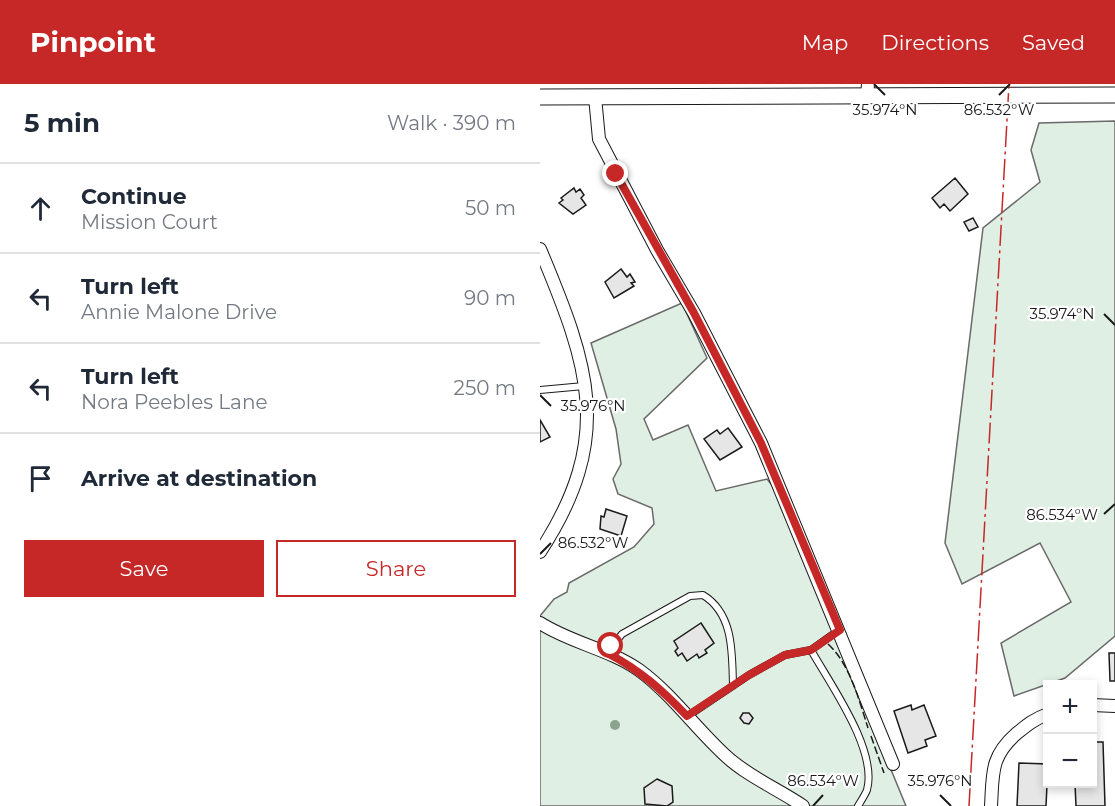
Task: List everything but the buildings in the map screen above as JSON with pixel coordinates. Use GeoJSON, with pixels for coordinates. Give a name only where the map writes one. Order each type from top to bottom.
{"type":"FeatureCollection","features":[{"type":"Feature","properties":{"kind":"street"},"geometry":{"type":"LineString","coordinates":[[540,97],[867,90],[1086,90],[1115,95]]}},
{"type":"Feature","properties":{"kind":"street"},"geometry":{"type":"LineString","coordinates":[[595,97],[599,139],[761,443],[840,630],[893,764]]}},
{"type":"Feature","properties":{"kind":"street"},"geometry":{"type":"LineString","coordinates":[[540,249],[571,323],[582,362],[587,443],[564,515],[540,552]]}},
{"type":"Feature","properties":{"kind":"street"},"geometry":{"type":"LineString","coordinates":[[540,623],[571,640],[607,653],[645,675],[740,767],[803,806]]}},
{"type":"Feature","properties":{"kind":"street"},"geometry":{"type":"LineString","coordinates":[[1097,705],[1115,706]]}},
{"type":"Feature","properties":{"kind":"street"},"geometry":{"type":"LineString","coordinates":[[991,806],[993,766],[1002,747],[1034,719],[1043,716]]}},
{"type":"Feature","properties":{"kind":"lane"},"geometry":{"type":"LineString","coordinates":[[540,390],[585,386]]}},
{"type":"Feature","properties":{"kind":"lane"},"geometry":{"type":"LineString","coordinates":[[607,653],[622,634],[690,596],[703,595],[718,608],[727,624],[733,686]]}},
{"type":"Feature","properties":{"kind":"lane"},"geometry":{"type":"LineString","coordinates":[[687,716],[785,655],[811,650],[840,630]]}},
{"type":"Feature","properties":{"kind":"lane"},"geometry":{"type":"LineString","coordinates":[[811,650],[862,746],[868,778],[867,790],[858,806]]}},
{"type":"Feature","properties":{"kind":"green space"},"geometry":{"type":"Polygon","coordinates":[[[1115,121],[1115,636],[1065,678],[1043,680],[1043,686],[1014,696],[1001,643],[1071,602],[1040,543],[962,584],[945,543],[983,228],[1040,182],[1031,150],[1039,123],[1115,121]]]}},
{"type":"Feature","properties":{"kind":"green space"},"geometry":{"type":"Polygon","coordinates":[[[682,303],[707,358],[644,419],[653,440],[688,425],[716,491],[767,479],[775,489],[906,806],[540,806],[540,616],[554,599],[567,592],[569,583],[634,547],[654,524],[652,508],[618,494],[613,479],[621,464],[616,429],[591,343],[682,303]]]}},
{"type":"Feature","properties":{"kind":"fence"},"geometry":{"type":"LineString","coordinates":[[828,644],[836,652],[848,672],[868,728]]}},
{"type":"Feature","properties":{"kind":"fence"},"geometry":{"type":"LineString","coordinates":[[871,736],[884,773]]}},
{"type":"Feature","properties":{"kind":"power"},"geometry":{"type":"LineString","coordinates":[[969,806],[1009,84]]}},
{"type":"Feature","properties":{"kind":"route"},"geometry":{"type":"LineString","coordinates":[[611,646],[607,653],[637,668],[687,716],[749,675],[785,655],[811,650],[840,630],[761,443],[694,313],[616,174]]}}]}
